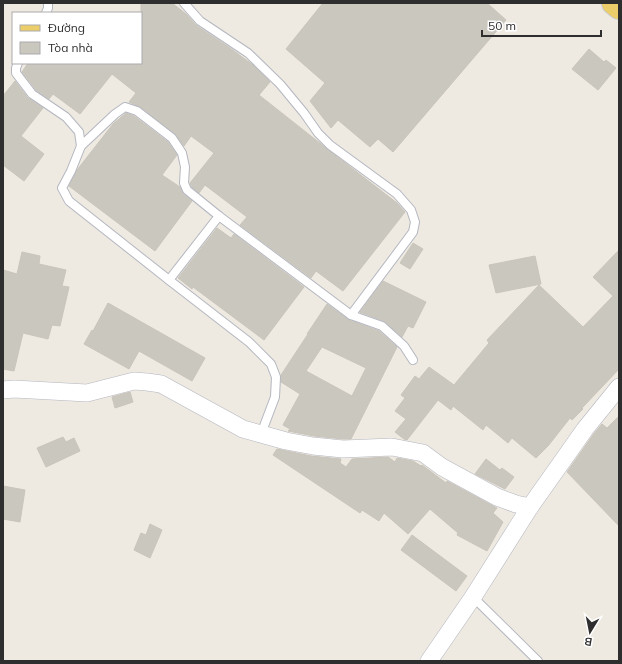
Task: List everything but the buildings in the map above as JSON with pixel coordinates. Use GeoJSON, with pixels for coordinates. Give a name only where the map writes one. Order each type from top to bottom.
{"type":"FeatureCollection","features":[{"type":"Feature","properties":{"kind":"main road"},"geometry":{"type":"LineString","coordinates":[[613,3],[619,8]]}},
{"type":"Feature","properties":{"kind":"street"},"geometry":{"type":"LineString","coordinates":[[3,390],[14,388],[87,393],[134,381],[161,384],[243,429],[286,441],[343,449],[392,447],[423,453],[442,467],[497,496],[516,504],[530,507]]}},
{"type":"Feature","properties":{"kind":"street"},"geometry":{"type":"LineString","coordinates":[[429,661],[473,597],[530,507],[585,430],[619,388]]}},
{"type":"Feature","properties":{"kind":"lane"},"geometry":{"type":"LineString","coordinates":[[184,3],[200,21],[248,53],[280,84],[318,133],[330,145],[397,194],[411,210],[415,222],[413,232],[351,315]]}},
{"type":"Feature","properties":{"kind":"lane"},"geometry":{"type":"LineString","coordinates":[[18,64],[16,73],[32,94],[66,117],[79,132],[81,146]]}},
{"type":"Feature","properties":{"kind":"lane"},"geometry":{"type":"LineString","coordinates":[[261,434],[275,397],[276,377],[271,364],[249,342],[69,202],[62,188],[81,146],[125,107],[137,111],[172,138],[182,153],[185,167],[184,183],[187,190],[219,216],[351,315],[382,326],[404,346],[413,360]]}},
{"type":"Feature","properties":{"kind":"lane"},"geometry":{"type":"LineString","coordinates":[[169,280],[219,216]]}},
{"type":"Feature","properties":{"kind":"lane"},"geometry":{"type":"LineString","coordinates":[[473,597],[538,661]]}}]}
